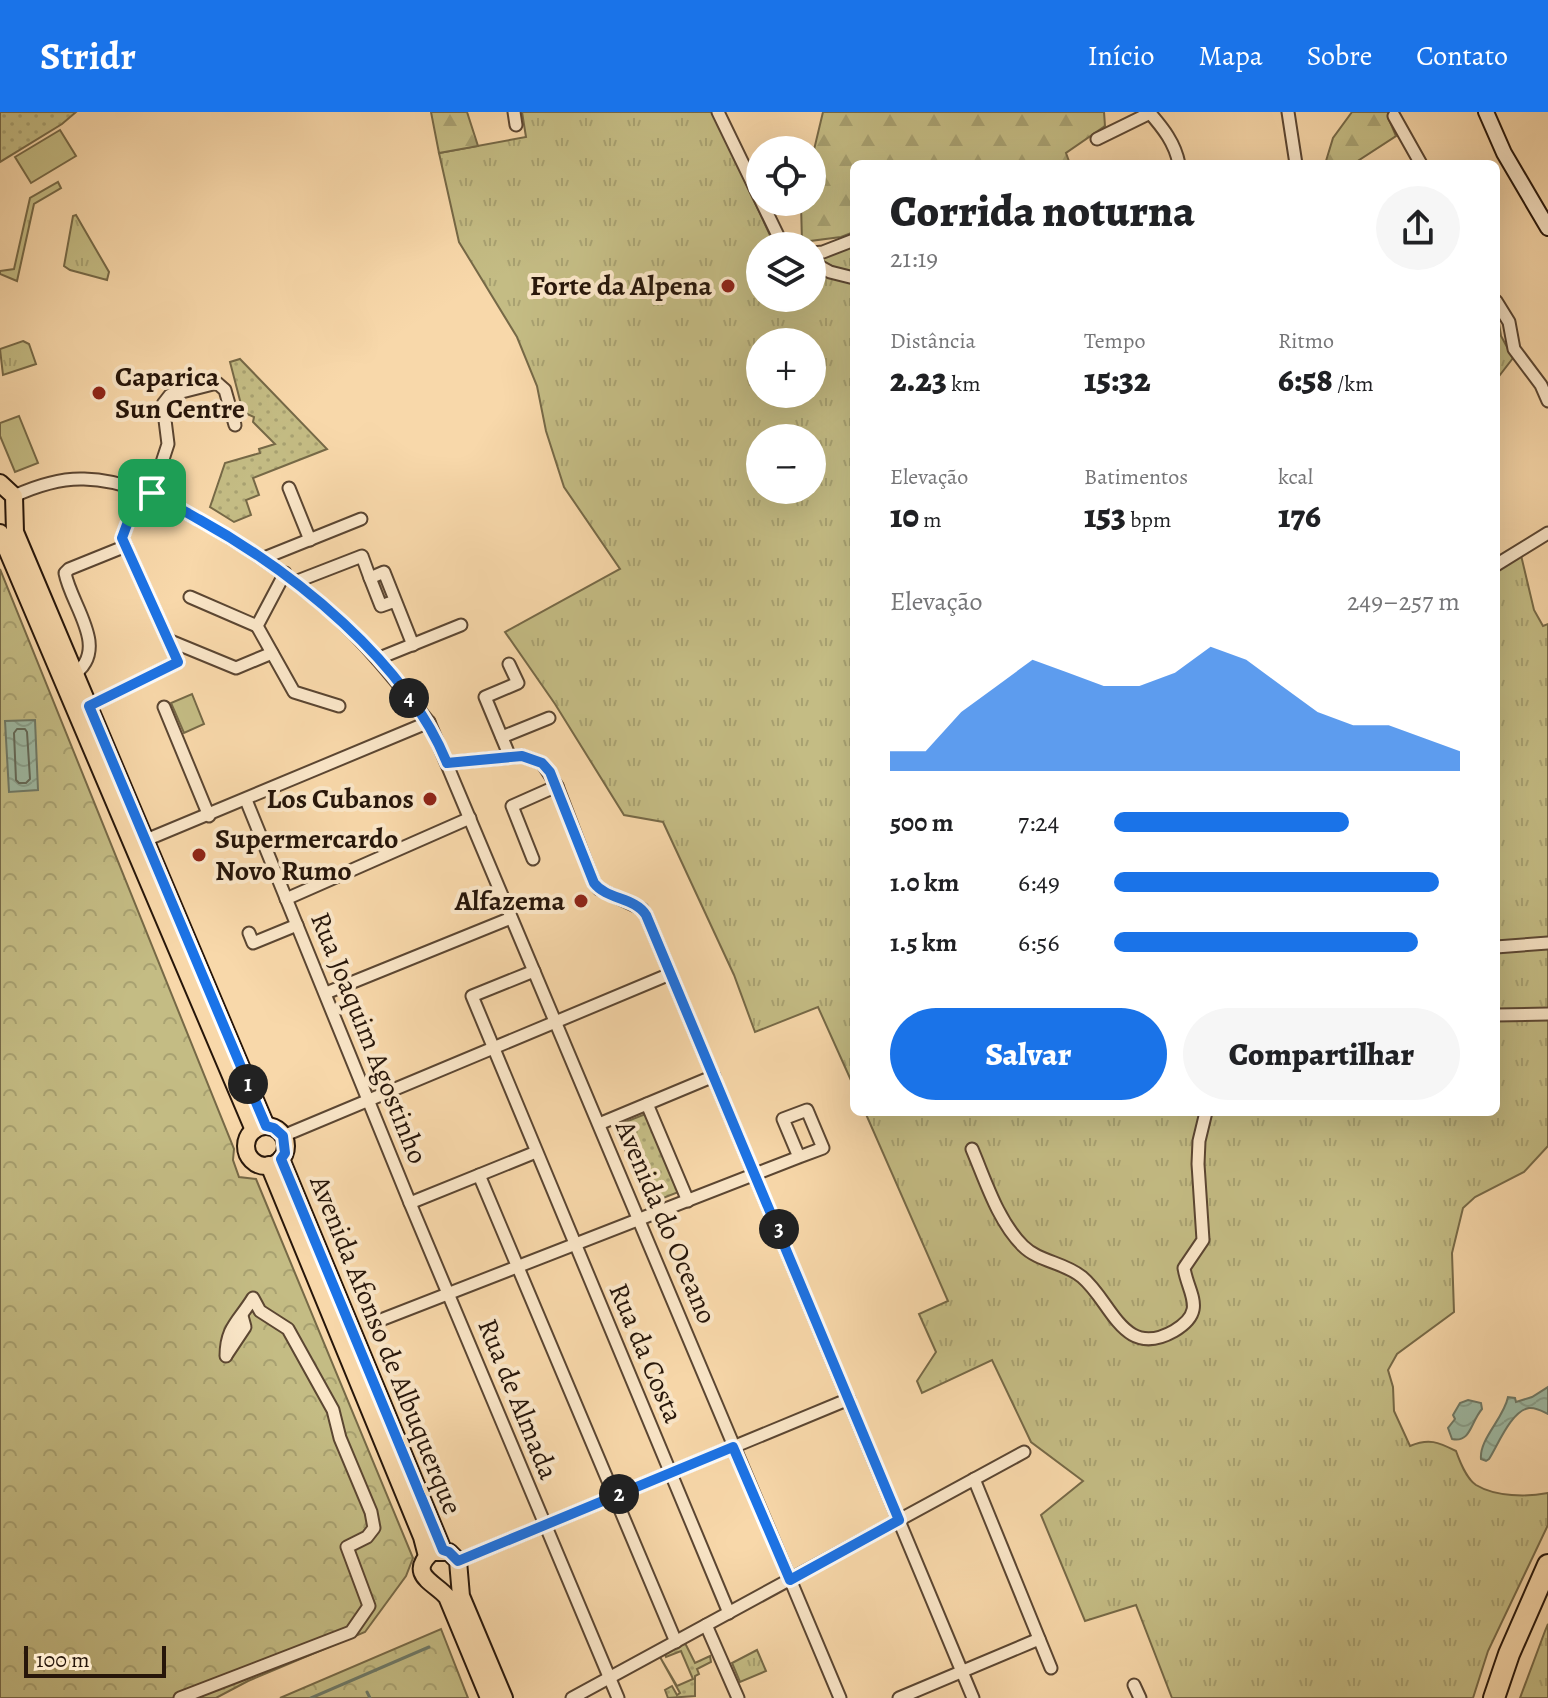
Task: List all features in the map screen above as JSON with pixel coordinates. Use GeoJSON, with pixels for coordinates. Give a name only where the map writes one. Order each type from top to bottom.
{"type":"FeatureCollection","features":[{"type":"Feature","properties":{"kind":"highway"},"geometry":{"type":"LineString","coordinates":[[1494,1698],[1509,1654],[1548,1565]]}},
{"type":"Feature","properties":{"kind":"highway"},"geometry":{"type":"LineString","coordinates":[[1508,1698],[1520,1660],[1548,1596]]}},
{"type":"Feature","properties":{"kind":"main road"},"geometry":{"type":"LineString","coordinates":[[1486,112],[1504,153],[1548,228]]}},
{"type":"Feature","properties":{"kind":"main road"},"geometry":{"type":"LineString","coordinates":[[0,523],[7,520],[7,492]]}},
{"type":"Feature","properties":{"kind":"main road","name":"Avenida Afonso de Albuquerque"},"geometry":{"type":"LineString","coordinates":[[7,492],[15,532],[146,840],[260,1128]]}},
{"type":"Feature","properties":{"kind":"main road","name":"Avenida Afonso de Albuquerque"},"geometry":{"type":"LineString","coordinates":[[0,533],[260,1128]]}},
{"type":"Feature","properties":{"kind":"main road"},"geometry":{"type":"LineString","coordinates":[[260,1128],[274,1128],[283,1136]]}},
{"type":"Feature","properties":{"kind":"main road","name":"Avenida Afonso de Albuquerque"},"geometry":{"type":"LineString","coordinates":[[260,1128],[247,1141],[248,1154],[256,1163],[275,1162],[285,1153],[283,1136]]}},
{"type":"Feature","properties":{"kind":"main road","name":"Avenida Afonso de Albuquerque"},"geometry":{"type":"LineString","coordinates":[[275,1162],[422,1537],[435,1553]]}},
{"type":"Feature","properties":{"kind":"main road","name":"Avenida Afonso de Albuquerque"},"geometry":{"type":"LineString","coordinates":[[459,1566],[449,1552],[435,1553],[422,1567],[429,1584],[440,1588],[447,1597],[489,1698]]}},
{"type":"Feature","properties":{"kind":"main road"},"geometry":{"type":"LineString","coordinates":[[440,1588],[455,1583],[459,1566]]}},
{"type":"Feature","properties":{"kind":"main road"},"geometry":{"type":"LineString","coordinates":[[459,1566],[461,1596],[504,1698]]}},
{"type":"Feature","properties":{"kind":"street"},"geometry":{"type":"LineString","coordinates":[[514,112],[516,125]]}},
{"type":"Feature","properties":{"kind":"street"},"geometry":{"type":"LineString","coordinates":[[718,112],[774,232]]}},
{"type":"Feature","properties":{"kind":"street"},"geometry":{"type":"LineString","coordinates":[[1097,139],[1150,112],[1165,130],[1178,160]]}},
{"type":"Feature","properties":{"kind":"street"},"geometry":{"type":"LineString","coordinates":[[1288,112],[1295,160]]}},
{"type":"Feature","properties":{"kind":"street"},"geometry":{"type":"LineString","coordinates":[[1394,116],[1419,160]]}},
{"type":"Feature","properties":{"kind":"street"},"geometry":{"type":"LineString","coordinates":[[826,251],[850,242]]}},
{"type":"Feature","properties":{"kind":"street"},"geometry":{"type":"LineString","coordinates":[[826,270],[850,277]]}},
{"type":"Feature","properties":{"kind":"street"},"geometry":{"type":"LineString","coordinates":[[1500,309],[1509,322],[1514,349],[1541,385],[1548,401]]}},
{"type":"Feature","properties":{"kind":"street"},"geometry":{"type":"LineString","coordinates":[[89,706],[178,662],[122,538],[168,444],[163,404],[170,395],[217,383],[225,390],[235,425]]}},
{"type":"Feature","properties":{"kind":"street","name":"Avenida do Oceano"},"geometry":{"type":"LineString","coordinates":[[7,492],[71,479],[97,480],[146,491],[285,573],[334,614],[377,659],[429,722],[840,1698]]}},
{"type":"Feature","properties":{"kind":"street"},"geometry":{"type":"LineString","coordinates":[[289,488],[310,540]]}},
{"type":"Feature","properties":{"kind":"street"},"geometry":{"type":"LineString","coordinates":[[264,558],[361,519]]}},
{"type":"Feature","properties":{"kind":"street"},"geometry":{"type":"LineString","coordinates":[[1500,563],[1548,533]]}},
{"type":"Feature","properties":{"kind":"street"},"geometry":{"type":"LineString","coordinates":[[76,673],[88,659],[90,644],[65,573],[126,546]]}},
{"type":"Feature","properties":{"kind":"street"},"geometry":{"type":"LineString","coordinates":[[295,582],[362,556],[370,578],[384,572],[413,645]]}},
{"type":"Feature","properties":{"kind":"street"},"geometry":{"type":"LineString","coordinates":[[257,626],[285,573]]}},
{"type":"Feature","properties":{"kind":"street"},"geometry":{"type":"LineString","coordinates":[[190,597],[257,626],[294,692],[339,706]]}},
{"type":"Feature","properties":{"kind":"street"},"geometry":{"type":"LineString","coordinates":[[377,659],[461,625]]}},
{"type":"Feature","properties":{"kind":"street"},"geometry":{"type":"LineString","coordinates":[[168,640],[236,668],[272,653]]}},
{"type":"Feature","properties":{"kind":"street"},"geometry":{"type":"LineString","coordinates":[[509,664],[518,683],[485,697],[510,757]]}},
{"type":"Feature","properties":{"kind":"street"},"geometry":{"type":"LineString","coordinates":[[164,707],[209,816]]}},
{"type":"Feature","properties":{"kind":"street"},"geometry":{"type":"LineString","coordinates":[[502,737],[549,718]]}},
{"type":"Feature","properties":{"kind":"street"},"geometry":{"type":"LineString","coordinates":[[146,840],[429,722]]}},
{"type":"Feature","properties":{"kind":"street"},"geometry":{"type":"LineString","coordinates":[[447,763],[510,757],[533,758],[542,763],[557,786],[594,883],[607,893],[642,909],[756,1174],[973,1698]]}},
{"type":"Feature","properties":{"kind":"street"},"geometry":{"type":"LineString","coordinates":[[533,859],[512,806],[557,786]]}},
{"type":"Feature","properties":{"kind":"street","name":"Rua Joaquim Agostinho"},"geometry":{"type":"LineString","coordinates":[[246,800],[449,1294]]}},
{"type":"Feature","properties":{"kind":"street"},"geometry":{"type":"LineString","coordinates":[[286,899],[470,818]]}},
{"type":"Feature","properties":{"kind":"street"},"geometry":{"type":"LineString","coordinates":[[326,993],[511,918]]}},
{"type":"Feature","properties":{"kind":"street"},"geometry":{"type":"LineString","coordinates":[[249,933],[253,943],[297,925]]}},
{"type":"Feature","properties":{"kind":"street"},"geometry":{"type":"LineString","coordinates":[[1500,947],[1548,943]]}},
{"type":"Feature","properties":{"kind":"street","name":"Rua da Costa"},"geometry":{"type":"LineString","coordinates":[[534,971],[472,996],[729,1613]]}},
{"type":"Feature","properties":{"kind":"street"},"geometry":{"type":"LineString","coordinates":[[283,1136],[670,974]]}},
{"type":"Feature","properties":{"kind":"street"},"geometry":{"type":"LineString","coordinates":[[1500,1015],[1548,1014]]}},
{"type":"Feature","properties":{"kind":"street"},"geometry":{"type":"LineString","coordinates":[[599,1124],[714,1076]]}},
{"type":"Feature","properties":{"kind":"street"},"geometry":{"type":"LineString","coordinates":[[647,1104],[688,1201]]}},
{"type":"Feature","properties":{"kind":"street"},"geometry":{"type":"LineString","coordinates":[[972,1149],[1008,1227],[1024,1247],[1033,1254],[1066,1265],[1084,1278],[1126,1331],[1152,1340],[1187,1322],[1193,1308],[1194,1296],[1184,1268],[1203,1240],[1198,1164],[1205,1116]]}},
{"type":"Feature","properties":{"kind":"street"},"geometry":{"type":"LineString","coordinates":[[410,1203],[536,1152]]}},
{"type":"Feature","properties":{"kind":"street"},"geometry":{"type":"LineString","coordinates":[[373,1323],[799,1157]]}},
{"type":"Feature","properties":{"kind":"street"},"geometry":{"type":"LineString","coordinates":[[479,1175],[676,1642]]}},
{"type":"Feature","properties":{"kind":"street","name":"Rua de Almada"},"geometry":{"type":"LineString","coordinates":[[449,1294],[618,1698]]}},
{"type":"Feature","properties":{"kind":"street"},"geometry":{"type":"LineString","coordinates":[[180,1698],[351,1632],[369,1606],[347,1547],[367,1537],[374,1528],[371,1512],[340,1438],[333,1410],[288,1329],[260,1311],[253,1298],[226,1339],[226,1356]]}},
{"type":"Feature","properties":{"kind":"street"},"geometry":{"type":"LineString","coordinates":[[459,1566],[544,1525],[849,1399]]}},
{"type":"Feature","properties":{"kind":"street"},"geometry":{"type":"LineString","coordinates":[[572,1698],[1024,1452]]}},
{"type":"Feature","properties":{"kind":"street"},"geometry":{"type":"LineString","coordinates":[[974,1479],[1051,1668]]}},
{"type":"Feature","properties":{"kind":"street"},"geometry":{"type":"LineString","coordinates":[[706,1625],[738,1698]]}},
{"type":"Feature","properties":{"kind":"street"},"geometry":{"type":"LineString","coordinates":[[899,1698],[1039,1639]]}},
{"type":"Feature","properties":{"kind":"street"},"geometry":{"type":"LineString","coordinates":[[1134,1685],[1140,1698]]}},
{"type":"Feature","properties":{"kind":"green space"},"geometry":{"type":"Polygon","coordinates":[[[0,112],[76,112],[0,162],[0,112]]]}},
{"type":"Feature","properties":{"kind":"green space"},"geometry":{"type":"Polygon","coordinates":[[[431,112],[467,112],[478,146],[439,153],[431,112]]]}},
{"type":"Feature","properties":{"kind":"green space"},"geometry":{"type":"Polygon","coordinates":[[[522,112],[713,112],[746,183],[746,216],[761,216],[769,232],[746,232],[746,312],[826,312],[826,272],[850,280],[850,1078],[818,1007],[755,1032],[734,975],[663,822],[624,815],[555,704],[505,632],[620,569],[564,487],[546,431],[537,386],[517,337],[459,242],[439,153],[526,137],[522,112]]]}},
{"type":"Feature","properties":{"kind":"green space"},"geometry":{"type":"Polygon","coordinates":[[[823,112],[1104,112],[1105,126],[1066,153],[1069,160],[850,160],[850,234],[826,239],[826,232],[802,232],[801,216],[826,216],[826,136],[817,136],[823,112]]]}},
{"type":"Feature","properties":{"kind":"green space"},"geometry":{"type":"Polygon","coordinates":[[[1352,112],[1395,112],[1388,117],[1396,136],[1359,160],[1326,160],[1333,138],[1352,112]]]}},
{"type":"Feature","properties":{"kind":"green space"},"geometry":{"type":"Polygon","coordinates":[[[60,130],[76,156],[31,183],[15,157],[60,130]]]}},
{"type":"Feature","properties":{"kind":"green space"},"geometry":{"type":"Polygon","coordinates":[[[58,182],[61,188],[34,204],[17,281],[0,274],[0,271],[14,269],[30,198],[58,182]]]}},
{"type":"Feature","properties":{"kind":"green space"},"geometry":{"type":"Polygon","coordinates":[[[76,215],[109,272],[107,280],[64,266],[73,216],[76,215]]]}},
{"type":"Feature","properties":{"kind":"green space"},"geometry":{"type":"Polygon","coordinates":[[[850,247],[850,273],[826,264],[826,253],[850,247]]]}},
{"type":"Feature","properties":{"kind":"green space"},"geometry":{"type":"Polygon","coordinates":[[[1500,330],[1501,336],[1513,358],[1500,375],[1500,330]]]}},
{"type":"Feature","properties":{"kind":"green space"},"geometry":{"type":"Polygon","coordinates":[[[23,341],[29,344],[36,364],[3,375],[0,349],[23,341]]]}},
{"type":"Feature","properties":{"kind":"green space"},"geometry":{"type":"Polygon","coordinates":[[[240,359],[327,449],[253,478],[259,495],[246,500],[251,515],[234,522],[210,507],[225,463],[260,453],[259,449],[275,444],[253,422],[254,417],[243,412],[230,362],[240,359]]]}},
{"type":"Feature","properties":{"kind":"green space"},"geometry":{"type":"Polygon","coordinates":[[[19,416],[38,463],[15,472],[0,436],[0,423],[19,416]]]}},
{"type":"Feature","properties":{"kind":"green space"},"geometry":{"type":"Polygon","coordinates":[[[1520,551],[1534,610],[1543,626],[1548,624],[1548,1146],[1524,1172],[1475,1197],[1463,1208],[1452,1253],[1454,1312],[1397,1354],[1388,1370],[1393,1387],[1394,1411],[1410,1446],[1433,1442],[1456,1451],[1469,1478],[1484,1489],[1512,1495],[1548,1493],[1548,1525],[1488,1651],[1473,1698],[1172,1698],[1136,1605],[1085,1621],[1041,1515],[1083,1481],[1031,1442],[992,1360],[922,1393],[917,1381],[936,1352],[919,1314],[948,1301],[867,1116],[1500,1116],[1500,568],[1520,551]]]}},
{"type":"Feature","properties":{"kind":"green space"},"geometry":{"type":"Polygon","coordinates":[[[0,569],[234,1149],[233,1160],[239,1177],[256,1179],[413,1558],[406,1576],[365,1632],[248,1681],[216,1698],[0,1698],[0,569]]]}},
{"type":"Feature","properties":{"kind":"green space"},"geometry":{"type":"Polygon","coordinates":[[[192,694],[204,724],[184,733],[171,703],[192,694]]]}},
{"type":"Feature","properties":{"kind":"green space"},"geometry":{"type":"Polygon","coordinates":[[[648,1113],[681,1191],[648,1204],[615,1126],[648,1113]]]}},
{"type":"Feature","properties":{"kind":"green space"},"geometry":{"type":"Polygon","coordinates":[[[1548,1624],[1548,1698],[1520,1698],[1545,1631],[1548,1624]]]}},
{"type":"Feature","properties":{"kind":"green space"},"geometry":{"type":"Polygon","coordinates":[[[441,1629],[468,1698],[280,1698],[441,1629]]]}},
{"type":"Feature","properties":{"kind":"green space"},"geometry":{"type":"Polygon","coordinates":[[[685,1643],[695,1663],[710,1656],[711,1662],[697,1669],[695,1696],[668,1698],[665,1690],[672,1686],[677,1695],[680,1693],[660,1657],[677,1686],[693,1679],[681,1651],[666,1657],[665,1654],[685,1643]]]}},
{"type":"Feature","properties":{"kind":"green space"},"geometry":{"type":"Polygon","coordinates":[[[757,1650],[766,1671],[740,1682],[732,1663],[757,1650]]]}},
{"type":"Feature","properties":{"kind":"water"},"geometry":{"type":"Polygon","coordinates":[[[35,720],[38,790],[9,792],[5,721],[35,720]]]}},
{"type":"Feature","properties":{"kind":"water"},"geometry":{"type":"Polygon","coordinates":[[[1548,1387],[1548,1414],[1534,1408],[1522,1410],[1511,1422],[1489,1459],[1481,1459],[1484,1444],[1508,1397],[1515,1398],[1516,1402],[1548,1387]]]}},
{"type":"Feature","properties":{"kind":"water"},"geometry":{"type":"Polygon","coordinates":[[[1468,1400],[1481,1403],[1482,1409],[1467,1435],[1452,1439],[1448,1428],[1455,1419],[1453,1415],[1460,1403],[1468,1400]]]}},
{"type":"Feature","properties":{"kind":"waterway"},"geometry":{"type":"LineString","coordinates":[[311,1698],[429,1647]]}},
{"type":"Feature","properties":{"kind":"waterway"},"geometry":{"type":"LineString","coordinates":[[367,1692],[370,1698]]}},
{"type":"Feature","properties":{"kind":"place","name":"Forte da Alpena"},"geometry":{"type":"Point","coordinates":[728,286]}},
{"type":"Feature","properties":{"kind":"place","name":"Caparica Sun Centre"},"geometry":{"type":"Point","coordinates":[99,393]}},
{"type":"Feature","properties":{"kind":"place","name":"Los Cubanos"},"geometry":{"type":"Point","coordinates":[430,799]}},
{"type":"Feature","properties":{"kind":"place","name":"Supermercardo Novo Rumo"},"geometry":{"type":"Point","coordinates":[199,855]}},
{"type":"Feature","properties":{"kind":"place","name":"Alfazema"},"geometry":{"type":"Point","coordinates":[581,901]}},
{"type":"Feature","properties":{"kind":"route"},"geometry":{"type":"LineString","coordinates":[[140,489],[152,493],[264,558],[334,614],[377,659],[429,722],[447,763],[522,756],[542,763],[550,772],[594,883],[599,889],[642,909],[646,915],[899,1520],[790,1580],[733,1447],[458,1561],[443,1550],[281,1159],[285,1153],[283,1136],[266,1126],[89,706],[178,662],[122,538],[140,489]]}}]}
